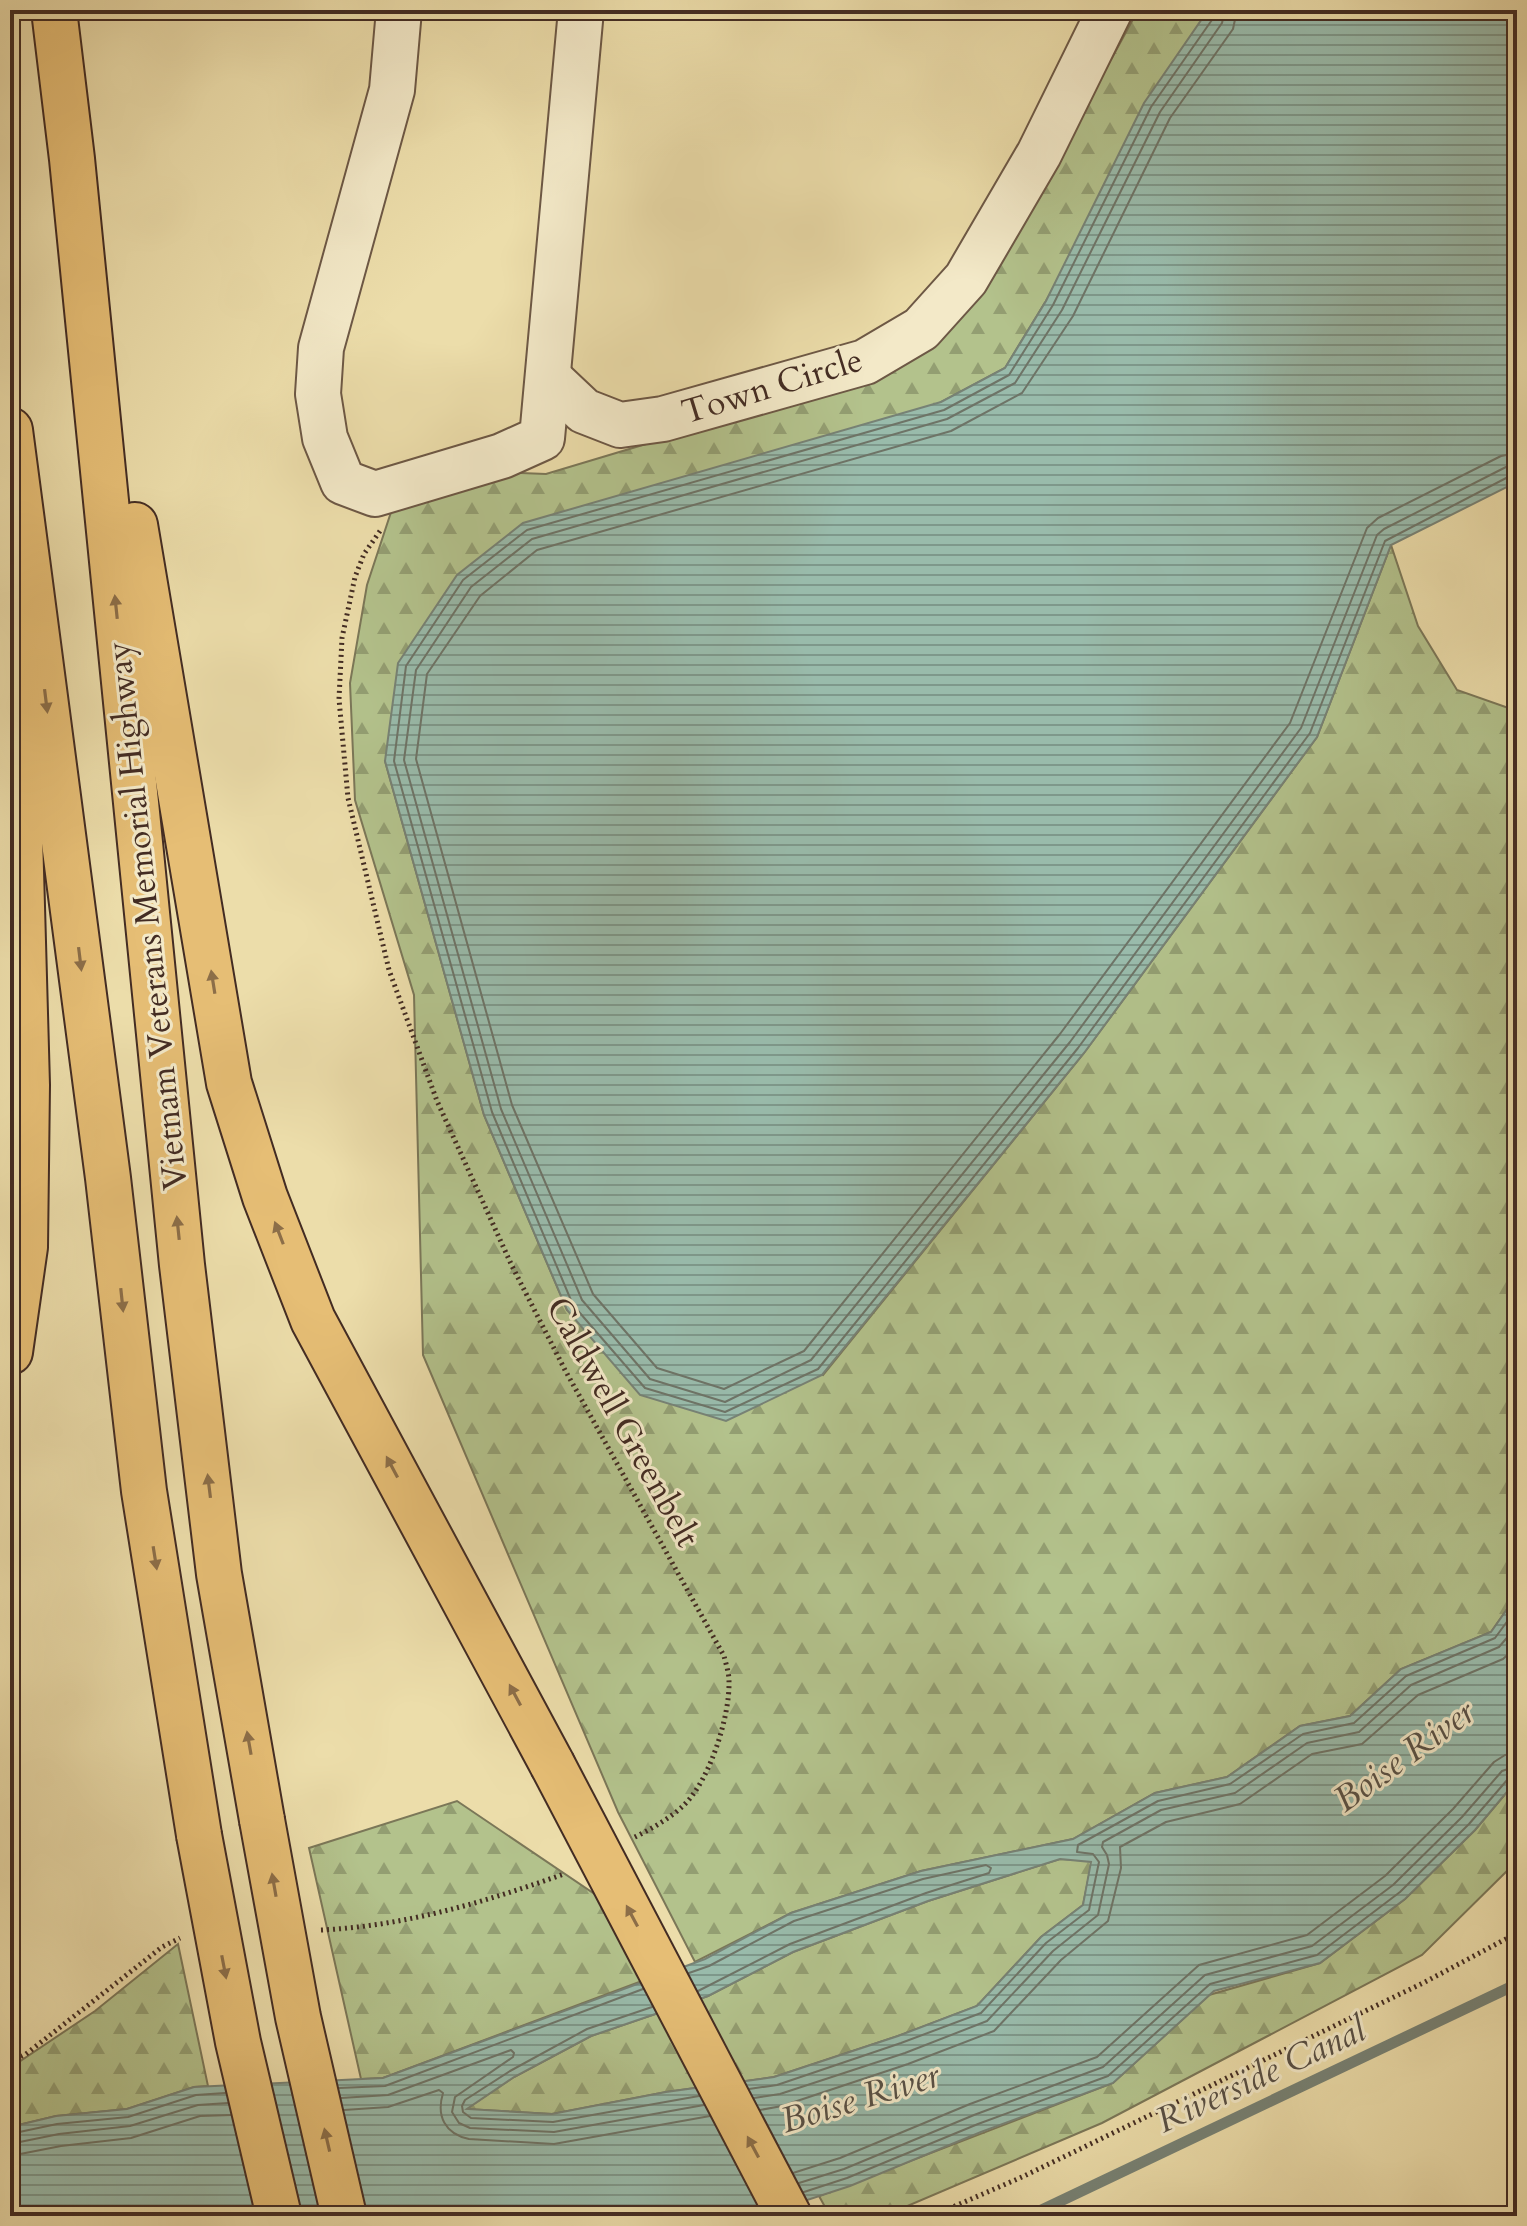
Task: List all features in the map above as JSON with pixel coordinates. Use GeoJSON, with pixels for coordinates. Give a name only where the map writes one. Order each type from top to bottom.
{"type":"FeatureCollection","features":[{"type":"Feature","properties":{"kind":"highway","name":"Vietnam Veterans Memorial Highway"},"geometry":{"type":"LineString","coordinates":[[54,10],[72,159],[182,1265],[219,1574],[298,2017],[344,2216]]}},
{"type":"Feature","properties":{"kind":"highway"},"geometry":{"type":"LineString","coordinates":[[72,159],[229,1083],[265,1197],[313,1320],[552,1764],[789,2216]]}},
{"type":"Feature","properties":{"kind":"highway","name":"Vietnam Veterans Memorial Highway"},"geometry":{"type":"LineString","coordinates":[[10,430],[108,1178],[144,1491],[199,1835],[238,2042],[279,2216]]}},
{"type":"Feature","properties":{"kind":"highway"},"geometry":{"type":"LineString","coordinates":[[10,490],[27,1085],[25,1247],[10,1352]]}},
{"type":"Feature","properties":{"kind":"street"},"geometry":{"type":"LineString","coordinates":[[399,10],[392,90],[321,348],[318,394],[325,438],[343,482],[375,494],[502,456],[542,438],[581,10]]}},
{"type":"Feature","properties":{"kind":"street","name":"Town Circle"},"geometry":{"type":"LineString","coordinates":[[549,378],[584,411],[620,425],[663,419],[865,362],[921,329],[966,279],[1039,154],[1110,10]]}},
{"type":"Feature","properties":{"kind":"path","name":"Caldwell Greenbelt"},"geometry":{"type":"LineString","coordinates":[[385,526],[364,554],[355,577],[342,638],[339,699],[348,798],[389,970],[437,1101],[512,1266],[565,1370],[724,1656],[729,1681],[722,1729],[707,1773],[686,1803],[631,1840]]}},
{"type":"Feature","properties":{"kind":"path"},"geometry":{"type":"LineString","coordinates":[[321,1930],[410,1920],[495,1898],[567,1873]]}},
{"type":"Feature","properties":{"kind":"path"},"geometry":{"type":"LineString","coordinates":[[932,2216],[1022,2177],[1410,1989],[1517,1933]]}},
{"type":"Feature","properties":{"kind":"path"},"geometry":{"type":"LineString","coordinates":[[10,2062],[26,2054],[162,1947],[182,1937]]}},
{"type":"Feature","properties":{"kind":"green space"},"geometry":{"type":"Polygon","coordinates":[[[1138,10],[1211,10],[1204,16],[1046,301],[1005,368],[941,402],[385,761],[484,1115],[567,1310],[823,1375],[1084,1053],[1317,737],[1391,545],[1418,626],[1457,690],[1517,711],[1517,1595],[1491,1632],[1401,1669],[1350,1716],[1300,1726],[1227,1777],[1155,1793],[1073,1839],[921,1871],[791,1913],[695,1962],[618,1812],[423,1355],[414,995],[355,800],[350,683],[367,585],[395,500],[493,472],[546,474],[856,381],[933,344],[994,275],[1138,10]]]}},
{"type":"Feature","properties":{"kind":"green space"},"geometry":{"type":"Polygon","coordinates":[[[1517,1780],[1517,1861],[1422,1955],[1102,2123],[884,2216],[830,2216],[819,2196],[1113,2083],[1209,1995],[1320,1963],[1405,1899],[1475,1830],[1517,1780]]]}},
{"type":"Feature","properties":{"kind":"green space"},"geometry":{"type":"Polygon","coordinates":[[[457,1801],[596,1895],[642,1981],[383,2078],[361,2079],[309,1848],[457,1801]]]}},
{"type":"Feature","properties":{"kind":"green space"},"geometry":{"type":"Polygon","coordinates":[[[1060,1859],[1092,1861],[1083,1905],[1041,1937],[977,2006],[774,2077],[666,2092],[552,2114],[466,2109],[514,2077],[591,2036],[708,1996],[793,1952],[928,1901],[1060,1859]]]}},
{"type":"Feature","properties":{"kind":"green space"},"geometry":{"type":"Polygon","coordinates":[[[178,1944],[208,2086],[194,2087],[127,2109],[56,2116],[10,2127],[10,2068],[95,2011],[178,1944]]]}},
{"type":"Feature","properties":{"kind":"water"},"geometry":{"type":"Polygon","coordinates":[[[1211,10],[1517,10],[1517,482],[1391,545],[1317,737],[1084,1053],[822,1375],[726,1421],[640,1395],[567,1310],[484,1115],[385,761],[398,663],[457,575],[523,523],[941,402],[1005,368],[1046,301],[1144,103],[1211,10]]]}},
{"type":"Feature","properties":{"kind":"water","name":"Boise River"},"geometry":{"type":"Polygon","coordinates":[[[1517,1595],[1517,1780],[1475,1830],[1405,1899],[1320,1963],[1214,1991],[1113,2083],[981,2132],[850,2186],[758,2216],[10,2216],[10,2127],[56,2116],[127,2109],[194,2087],[383,2078],[705,1959],[791,1913],[921,1871],[1073,1839],[1155,1793],[1227,1777],[1300,1726],[1350,1716],[1401,1669],[1491,1632],[1517,1595]],[[1060,1859],[928,1901],[793,1952],[708,1996],[591,2036],[514,2077],[467,2109],[552,2114],[666,2092],[774,2077],[977,2006],[1041,1937],[1083,1905],[1091,1862],[1060,1859]]]}},
{"type":"Feature","properties":{"kind":"waterway","name":"Riverside Canal"},"geometry":{"type":"LineString","coordinates":[[1029,2216],[1517,1984]]}}]}
